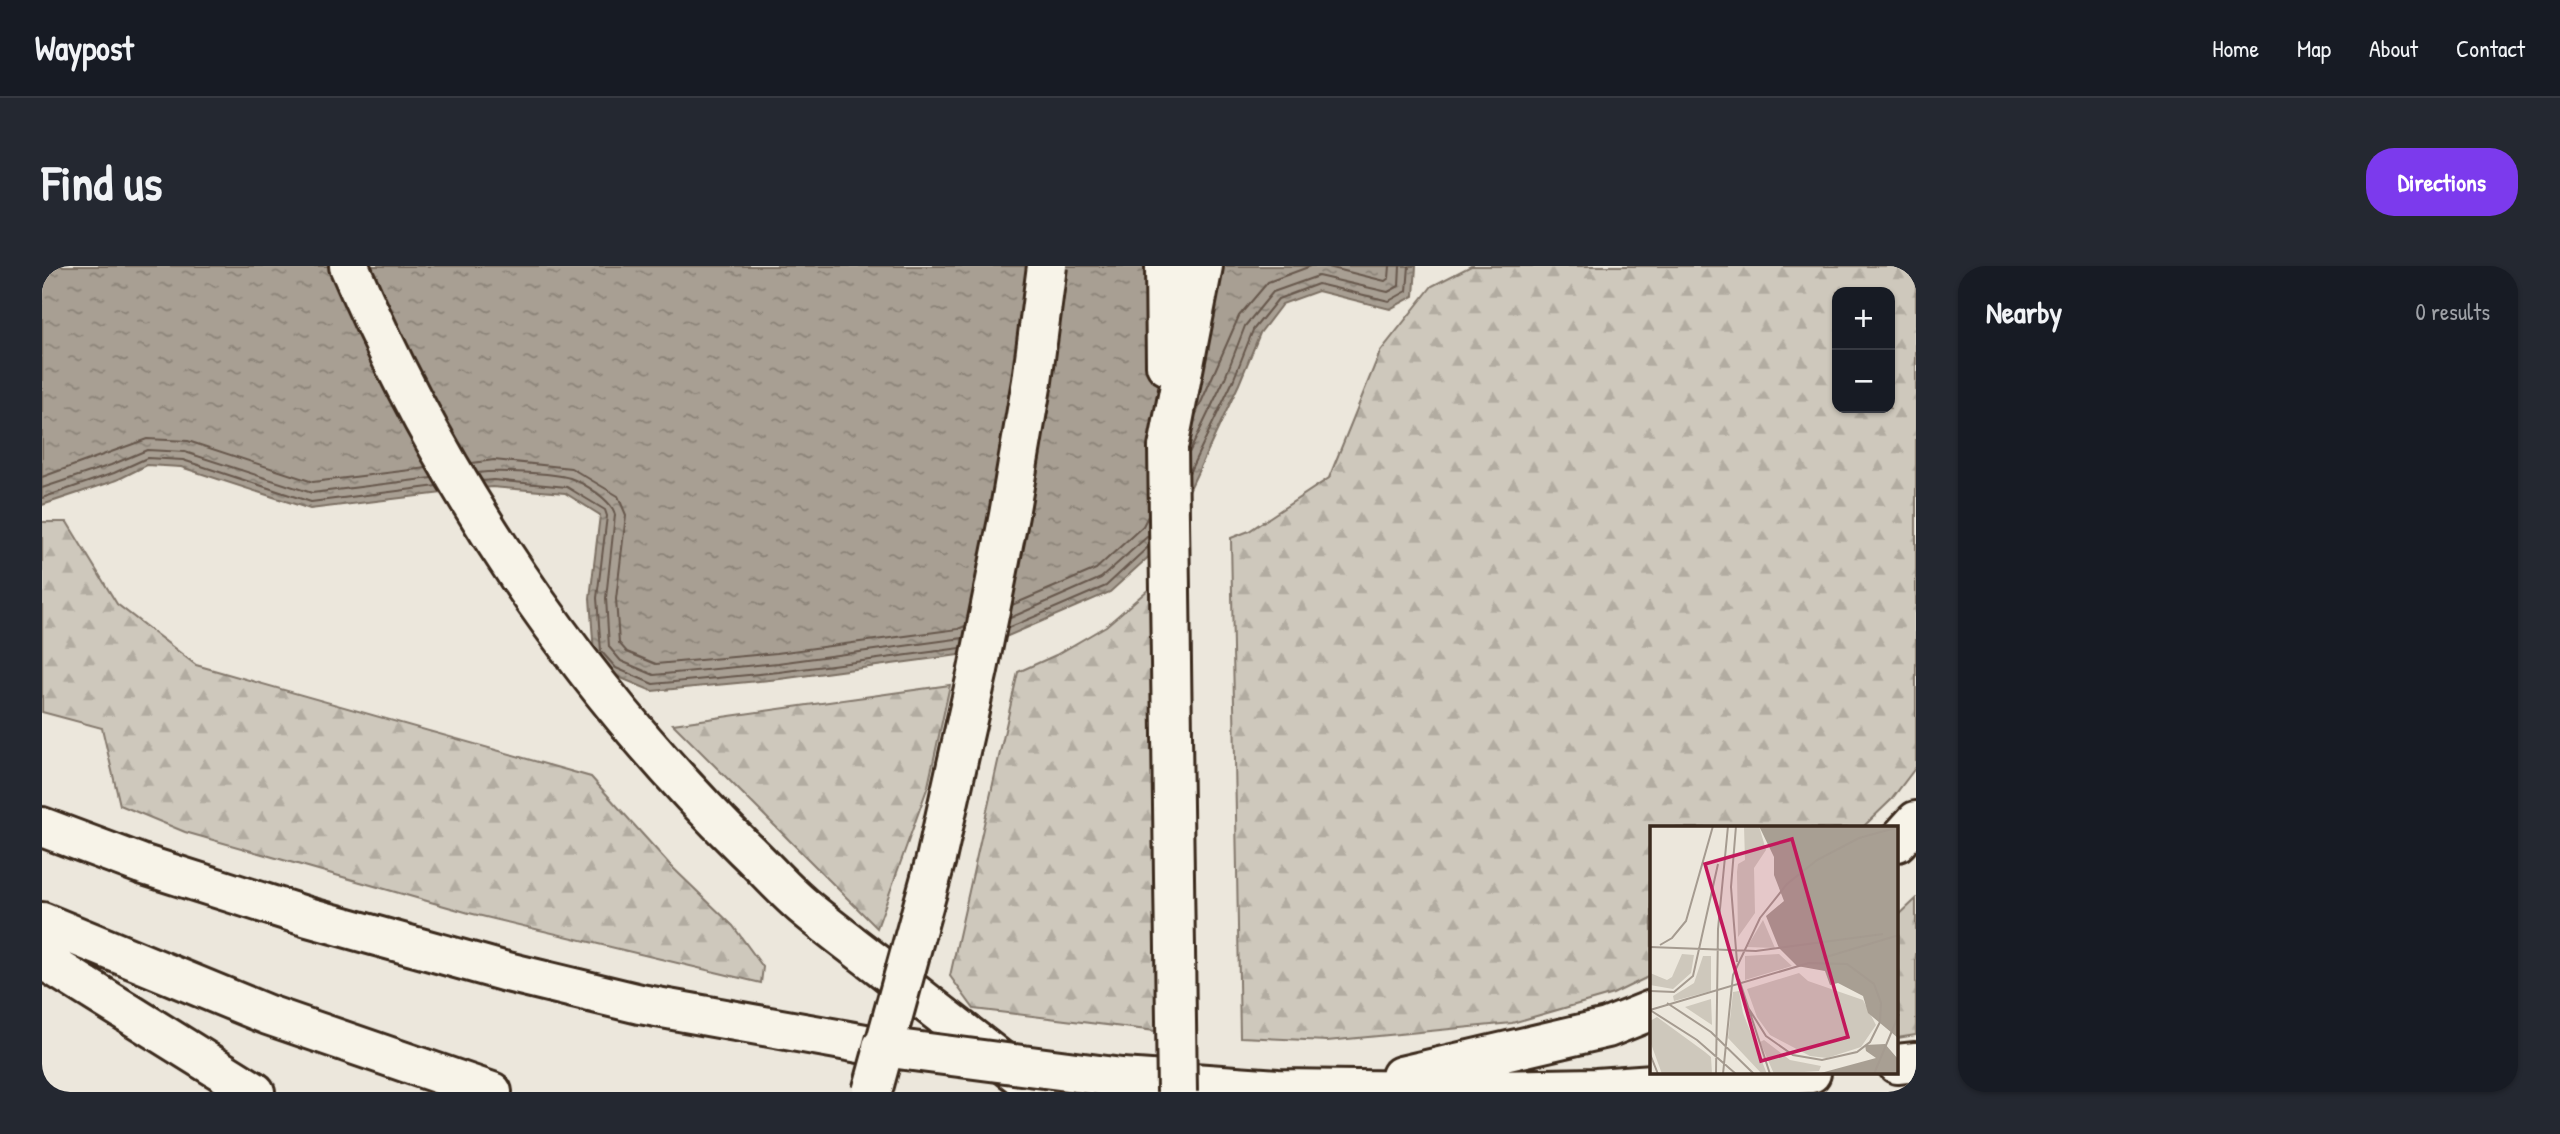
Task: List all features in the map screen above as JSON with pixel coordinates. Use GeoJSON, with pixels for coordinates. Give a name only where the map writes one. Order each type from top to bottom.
{"type":"FeatureCollection","features":[{"type":"Feature","properties":{"kind":"highway"},"geometry":{"type":"LineString","coordinates":[[349,266],[425,422],[488,529],[558,632],[648,747],[715,820],[802,906],[1041,1092]]}},
{"type":"Feature","properties":{"kind":"highway"},"geometry":{"type":"LineString","coordinates":[[872,1092],[936,859],[978,670],[1032,381],[1047,266]]}},
{"type":"Feature","properties":{"kind":"highway"},"geometry":{"type":"LineString","coordinates":[[1165,266],[1177,1092]]}},
{"type":"Feature","properties":{"kind":"highway"},"geometry":{"type":"LineString","coordinates":[[1168,448],[1203,266]]}},
{"type":"Feature","properties":{"kind":"highway"},"geometry":{"type":"LineString","coordinates":[[1898,841],[1916,821]]}},
{"type":"Feature","properties":{"kind":"highway"},"geometry":{"type":"LineString","coordinates":[[42,827],[141,864],[308,917],[503,971],[640,1003],[882,1047],[1122,1078],[1278,1089],[1436,1091],[1596,1088],[1797,1074]]}},
{"type":"Feature","properties":{"kind":"highway"},"geometry":{"type":"LineString","coordinates":[[42,922],[268,1015],[492,1092]]}},
{"type":"Feature","properties":{"kind":"highway"},"geometry":{"type":"LineString","coordinates":[[42,959],[254,1092]]}},
{"type":"Feature","properties":{"kind":"highway"},"geometry":{"type":"LineString","coordinates":[[1341,1090],[1606,1028],[1650,1011]]}},
{"type":"Feature","properties":{"kind":"highway"},"geometry":{"type":"LineString","coordinates":[[1898,1064],[1916,1062]]}},
{"type":"Feature","properties":{"kind":"green space"},"geometry":{"type":"Polygon","coordinates":[[[1471,266],[1916,266],[1916,767],[1891,800],[1864,826],[1650,826],[1650,976],[1613,994],[1512,1023],[1327,1041],[1240,1037],[1231,538],[1249,531],[1329,478],[1380,352],[1432,286],[1471,266]]]}},
{"type":"Feature","properties":{"kind":"green space"},"geometry":{"type":"Polygon","coordinates":[[[42,522],[67,522],[117,604],[196,665],[591,777],[671,866],[733,926],[763,967],[761,983],[469,913],[185,832],[120,805],[102,728],[42,712],[42,522]]]}},
{"type":"Feature","properties":{"kind":"green space"},"geometry":{"type":"Polygon","coordinates":[[[1156,583],[1156,1031],[974,1009],[950,976],[1018,672],[1056,655],[1106,626],[1156,583]]]}},
{"type":"Feature","properties":{"kind":"green space"},"geometry":{"type":"Polygon","coordinates":[[[950,685],[928,786],[877,928],[673,724],[950,685]]]}},
{"type":"Feature","properties":{"kind":"green space"},"geometry":{"type":"Polygon","coordinates":[[[1916,899],[1916,1035],[1898,1038],[1898,916],[1916,899]]]}},
{"type":"Feature","properties":{"kind":"water"},"geometry":{"type":"Polygon","coordinates":[[[42,266],[1416,266],[1414,296],[1390,309],[1318,291],[1282,304],[1260,333],[1165,542],[1110,592],[966,654],[780,679],[652,691],[611,674],[594,654],[590,598],[600,515],[565,493],[492,487],[310,509],[181,467],[147,465],[117,480],[42,505],[42,266]]]}}]}
